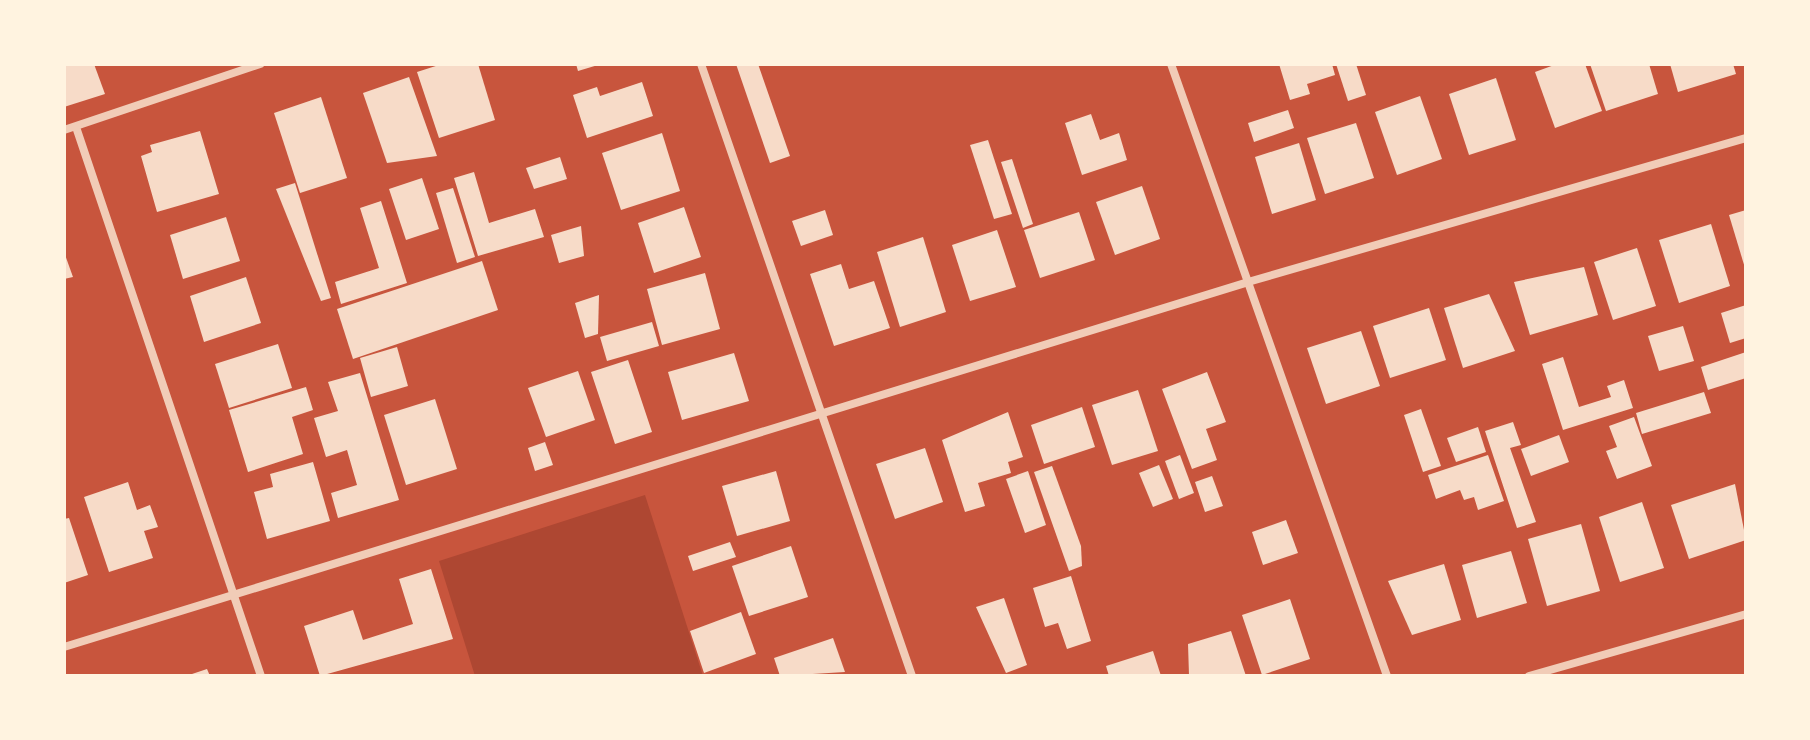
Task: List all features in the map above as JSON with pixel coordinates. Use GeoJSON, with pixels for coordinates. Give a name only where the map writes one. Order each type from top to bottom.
{"type":"FeatureCollection","features":[{"type":"Feature","properties":{"kind":"street"},"geometry":{"type":"LineString","coordinates":[[64,130],[260,64]]}},
{"type":"Feature","properties":{"kind":"street"},"geometry":{"type":"LineString","coordinates":[[701,64],[818,414],[912,676]]}},
{"type":"Feature","properties":{"kind":"street"},"geometry":{"type":"LineString","coordinates":[[1171,64],[1387,676]]}},
{"type":"Feature","properties":{"kind":"street"},"geometry":{"type":"LineString","coordinates":[[76,127],[261,676]]}},
{"type":"Feature","properties":{"kind":"street"},"geometry":{"type":"LineString","coordinates":[[64,647],[234,598],[1248,282],[1746,138]]}},
{"type":"Feature","properties":{"kind":"street"},"geometry":{"type":"LineString","coordinates":[[1529,676],[1746,614]]}},
{"type":"Feature","properties":{"kind":"shaded area"},"geometry":{"type":"Polygon","coordinates":[[[645,495],[703,676],[475,676],[439,561],[645,495]]]}},
{"type":"Feature","properties":{"kind":"building"},"geometry":{"type":"Polygon","coordinates":[[[64,64],[94,64],[105,94],[64,107],[64,64]]]}},
{"type":"Feature","properties":{"kind":"building"},"geometry":{"type":"Polygon","coordinates":[[[442,64],[478,64],[495,120],[439,138],[417,72],[442,64]]]}},
{"type":"Feature","properties":{"kind":"building"},"geometry":{"type":"Polygon","coordinates":[[[576,64],[598,64],[598,65],[578,71],[576,64]]]}},
{"type":"Feature","properties":{"kind":"building"},"geometry":{"type":"Polygon","coordinates":[[[736,64],[758,64],[790,156],[770,163],[736,64]]]}},
{"type":"Feature","properties":{"kind":"building"},"geometry":{"type":"Polygon","coordinates":[[[1279,64],[1332,64],[1335,75],[1307,84],[1310,94],[1290,100],[1279,64]]]}},
{"type":"Feature","properties":{"kind":"building"},"geometry":{"type":"Polygon","coordinates":[[[1336,64],[1356,64],[1366,95],[1348,101],[1336,64]]]}},
{"type":"Feature","properties":{"kind":"building"},"geometry":{"type":"Polygon","coordinates":[[[1557,64],[1585,64],[1602,111],[1555,128],[1535,72],[1557,64]]]}},
{"type":"Feature","properties":{"kind":"building"},"geometry":{"type":"Polygon","coordinates":[[[1590,64],[1649,64],[1658,94],[1606,111],[1590,64]]]}},
{"type":"Feature","properties":{"kind":"building"},"geometry":{"type":"Polygon","coordinates":[[[1670,64],[1733,64],[1736,74],[1678,92],[1670,64]]]}},
{"type":"Feature","properties":{"kind":"building"},"geometry":{"type":"Polygon","coordinates":[[[409,77],[437,156],[387,163],[363,93],[409,77]]]}},
{"type":"Feature","properties":{"kind":"building"},"geometry":{"type":"Polygon","coordinates":[[[1496,78],[1516,140],[1469,155],[1449,94],[1496,78]]]}},
{"type":"Feature","properties":{"kind":"building"},"geometry":{"type":"Polygon","coordinates":[[[642,82],[653,116],[587,138],[573,95],[597,87],[600,96],[642,82]]]}},
{"type":"Feature","properties":{"kind":"building"},"geometry":{"type":"Polygon","coordinates":[[[1420,96],[1442,159],[1397,175],[1375,112],[1420,96]]]}},
{"type":"Feature","properties":{"kind":"building"},"geometry":{"type":"Polygon","coordinates":[[[321,97],[347,178],[300,193],[274,113],[321,97]]]}},
{"type":"Feature","properties":{"kind":"building"},"geometry":{"type":"Polygon","coordinates":[[[1288,110],[1294,128],[1254,142],[1248,123],[1288,110]]]}},
{"type":"Feature","properties":{"kind":"building"},"geometry":{"type":"Polygon","coordinates":[[[1091,114],[1100,140],[1119,133],[1127,160],[1082,175],[1065,123],[1091,114]]]}},
{"type":"Feature","properties":{"kind":"building"},"geometry":{"type":"Polygon","coordinates":[[[1356,123],[1374,178],[1325,194],[1307,138],[1356,123]]]}},
{"type":"Feature","properties":{"kind":"building"},"geometry":{"type":"Polygon","coordinates":[[[200,131],[219,194],[157,212],[141,156],[152,152],[150,145],[200,131]]]}},
{"type":"Feature","properties":{"kind":"building"},"geometry":{"type":"Polygon","coordinates":[[[662,133],[680,191],[621,210],[602,153],[662,133]]]}},
{"type":"Feature","properties":{"kind":"building"},"geometry":{"type":"Polygon","coordinates":[[[988,140],[1012,214],[994,219],[970,145],[988,140]]]}},
{"type":"Feature","properties":{"kind":"building"},"geometry":{"type":"Polygon","coordinates":[[[1299,143],[1316,200],[1272,214],[1255,157],[1299,143]]]}},
{"type":"Feature","properties":{"kind":"building"},"geometry":{"type":"Polygon","coordinates":[[[560,157],[567,179],[534,189],[526,168],[560,157]]]}},
{"type":"Feature","properties":{"kind":"building"},"geometry":{"type":"Polygon","coordinates":[[[1012,159],[1033,224],[1023,228],[1001,162],[1012,159]]]}},
{"type":"Feature","properties":{"kind":"building"},"geometry":{"type":"Polygon","coordinates":[[[474,172],[489,223],[535,209],[544,237],[478,256],[454,178],[474,172]]]}},
{"type":"Feature","properties":{"kind":"building"},"geometry":{"type":"Polygon","coordinates":[[[422,178],[439,229],[406,240],[389,189],[422,178]]]}},
{"type":"Feature","properties":{"kind":"building"},"geometry":{"type":"Polygon","coordinates":[[[295,183],[331,298],[321,301],[276,189],[295,183]]]}},
{"type":"Feature","properties":{"kind":"building"},"geometry":{"type":"Polygon","coordinates":[[[1142,186],[1160,239],[1115,255],[1096,202],[1142,186]]]}},
{"type":"Feature","properties":{"kind":"building"},"geometry":{"type":"Polygon","coordinates":[[[453,188],[475,257],[457,263],[436,193],[453,188]]]}},
{"type":"Feature","properties":{"kind":"building"},"geometry":{"type":"Polygon","coordinates":[[[381,201],[407,283],[341,304],[335,282],[379,268],[360,208],[381,201]]]}},
{"type":"Feature","properties":{"kind":"building"},"geometry":{"type":"Polygon","coordinates":[[[684,207],[701,257],[654,273],[638,223],[684,207]]]}},
{"type":"Feature","properties":{"kind":"building"},"geometry":{"type":"Polygon","coordinates":[[[825,210],[833,235],[801,246],[792,221],[825,210]]]}},
{"type":"Feature","properties":{"kind":"building"},"geometry":{"type":"Polygon","coordinates":[[[1746,210],[1746,268],[1745,268],[1729,215],[1746,210]]]}},
{"type":"Feature","properties":{"kind":"building"},"geometry":{"type":"Polygon","coordinates":[[[1079,212],[1095,260],[1040,278],[1024,230],[1079,212]]]}},
{"type":"Feature","properties":{"kind":"building"},"geometry":{"type":"Polygon","coordinates":[[[226,217],[240,261],[183,279],[170,235],[226,217]]]}},
{"type":"Feature","properties":{"kind":"building"},"geometry":{"type":"Polygon","coordinates":[[[1711,224],[1730,286],[1679,303],[1659,240],[1711,224]]]}},
{"type":"Feature","properties":{"kind":"building"},"geometry":{"type":"Polygon","coordinates":[[[581,226],[584,256],[559,263],[551,235],[581,226]]]}},
{"type":"Feature","properties":{"kind":"building"},"geometry":{"type":"Polygon","coordinates":[[[997,230],[1016,287],[970,301],[952,245],[997,230]]]}},
{"type":"Feature","properties":{"kind":"building"},"geometry":{"type":"Polygon","coordinates":[[[923,237],[946,312],[900,327],[877,252],[923,237]]]}},
{"type":"Feature","properties":{"kind":"building"},"geometry":{"type":"Polygon","coordinates":[[[1637,248],[1656,306],[1613,320],[1594,262],[1637,248]]]}},
{"type":"Feature","properties":{"kind":"building"},"geometry":{"type":"Polygon","coordinates":[[[64,252],[73,277],[64,279],[64,252]]]}},
{"type":"Feature","properties":{"kind":"building"},"geometry":{"type":"Polygon","coordinates":[[[482,261],[498,310],[353,359],[337,309],[482,261]]]}},
{"type":"Feature","properties":{"kind":"building"},"geometry":{"type":"Polygon","coordinates":[[[841,264],[849,289],[874,281],[890,328],[834,346],[810,274],[841,264]]]}},
{"type":"Feature","properties":{"kind":"building"},"geometry":{"type":"Polygon","coordinates":[[[1584,267],[1598,315],[1530,335],[1514,282],[1584,267]]]}},
{"type":"Feature","properties":{"kind":"building"},"geometry":{"type":"Polygon","coordinates":[[[705,273],[720,329],[662,345],[647,289],[705,273]]]}},
{"type":"Feature","properties":{"kind":"building"},"geometry":{"type":"Polygon","coordinates":[[[246,277],[261,323],[204,342],[190,296],[246,277]]]}},
{"type":"Feature","properties":{"kind":"building"},"geometry":{"type":"Polygon","coordinates":[[[1489,294],[1515,351],[1463,368],[1444,308],[1489,294]]]}},
{"type":"Feature","properties":{"kind":"building"},"geometry":{"type":"Polygon","coordinates":[[[599,295],[598,334],[585,338],[575,303],[599,295]]]}},
{"type":"Feature","properties":{"kind":"building"},"geometry":{"type":"Polygon","coordinates":[[[1746,305],[1746,338],[1730,343],[1721,313],[1746,305]]]}},
{"type":"Feature","properties":{"kind":"building"},"geometry":{"type":"Polygon","coordinates":[[[1429,308],[1446,360],[1390,378],[1373,326],[1429,308]]]}},
{"type":"Feature","properties":{"kind":"building"},"geometry":{"type":"Polygon","coordinates":[[[652,322],[659,346],[607,361],[600,337],[652,322]]]}},
{"type":"Feature","properties":{"kind":"building"},"geometry":{"type":"Polygon","coordinates":[[[1683,326],[1694,361],[1659,371],[1648,336],[1683,326]]]}},
{"type":"Feature","properties":{"kind":"building"},"geometry":{"type":"Polygon","coordinates":[[[1361,331],[1380,386],[1326,404],[1307,348],[1361,331]]]}},
{"type":"Feature","properties":{"kind":"building"},"geometry":{"type":"Polygon","coordinates":[[[278,344],[292,388],[229,408],[215,364],[278,344]]]}},
{"type":"Feature","properties":{"kind":"building"},"geometry":{"type":"Polygon","coordinates":[[[397,347],[408,386],[371,397],[360,358],[397,347]]]}},
{"type":"Feature","properties":{"kind":"building"},"geometry":{"type":"Polygon","coordinates":[[[1746,352],[1746,378],[1708,390],[1701,367],[1746,352]]]}},
{"type":"Feature","properties":{"kind":"building"},"geometry":{"type":"Polygon","coordinates":[[[734,353],[749,401],[682,420],[668,372],[734,353]]]}},
{"type":"Feature","properties":{"kind":"building"},"geometry":{"type":"Polygon","coordinates":[[[1563,357],[1579,407],[1611,397],[1607,386],[1624,380],[1633,408],[1563,430],[1542,364],[1563,357]]]}},
{"type":"Feature","properties":{"kind":"building"},"geometry":{"type":"Polygon","coordinates":[[[628,360],[652,432],[615,444],[591,372],[628,360]]]}},
{"type":"Feature","properties":{"kind":"building"},"geometry":{"type":"Polygon","coordinates":[[[578,371],[595,420],[546,437],[528,388],[578,371]]]}},
{"type":"Feature","properties":{"kind":"building"},"geometry":{"type":"Polygon","coordinates":[[[1207,372],[1226,422],[1206,429],[1217,460],[1192,469],[1162,389],[1207,372]]]}},
{"type":"Feature","properties":{"kind":"building"},"geometry":{"type":"Polygon","coordinates":[[[360,373],[399,500],[338,518],[331,493],[357,485],[347,450],[326,457],[314,418],[338,411],[328,382],[360,373]]]}},
{"type":"Feature","properties":{"kind":"building"},"geometry":{"type":"Polygon","coordinates":[[[306,387],[313,410],[292,417],[303,454],[248,472],[229,410],[306,387]]]}},
{"type":"Feature","properties":{"kind":"building"},"geometry":{"type":"Polygon","coordinates":[[[1138,390],[1158,451],[1112,465],[1092,405],[1138,390]]]}},
{"type":"Feature","properties":{"kind":"building"},"geometry":{"type":"Polygon","coordinates":[[[1704,392],[1711,413],[1642,434],[1636,413],[1704,392]]]}},
{"type":"Feature","properties":{"kind":"building"},"geometry":{"type":"Polygon","coordinates":[[[435,399],[457,469],[406,485],[384,415],[435,399]]]}},
{"type":"Feature","properties":{"kind":"building"},"geometry":{"type":"Polygon","coordinates":[[[1082,407],[1095,447],[1044,464],[1031,425],[1082,407]]]}},
{"type":"Feature","properties":{"kind":"building"},"geometry":{"type":"Polygon","coordinates":[[[1421,409],[1441,466],[1423,472],[1404,415],[1421,409]]]}},
{"type":"Feature","properties":{"kind":"building"},"geometry":{"type":"Polygon","coordinates":[[[1008,412],[1023,457],[1008,462],[1011,473],[978,483],[985,506],[965,512],[942,440],[1008,412]]]}},
{"type":"Feature","properties":{"kind":"building"},"geometry":{"type":"Polygon","coordinates":[[[1634,417],[1652,466],[1617,479],[1606,451],[1617,447],[1609,426],[1634,417]]]}},
{"type":"Feature","properties":{"kind":"building"},"geometry":{"type":"Polygon","coordinates":[[[1513,422],[1521,445],[1510,448],[1536,522],[1517,528],[1485,431],[1513,422]]]}},
{"type":"Feature","properties":{"kind":"building"},"geometry":{"type":"Polygon","coordinates":[[[1478,427],[1486,452],[1456,462],[1447,438],[1478,427]]]}},
{"type":"Feature","properties":{"kind":"building"},"geometry":{"type":"Polygon","coordinates":[[[1559,435],[1569,462],[1531,476],[1521,449],[1559,435]]]}},
{"type":"Feature","properties":{"kind":"building"},"geometry":{"type":"Polygon","coordinates":[[[545,442],[553,465],[535,471],[528,448],[545,442]]]}},
{"type":"Feature","properties":{"kind":"building"},"geometry":{"type":"Polygon","coordinates":[[[925,448],[943,502],[895,519],[876,464],[925,448]]]}},
{"type":"Feature","properties":{"kind":"building"},"geometry":{"type":"Polygon","coordinates":[[[1180,455],[1194,493],[1179,499],[1165,461],[1180,455]]]}},
{"type":"Feature","properties":{"kind":"building"},"geometry":{"type":"Polygon","coordinates":[[[1488,455],[1504,501],[1478,510],[1474,497],[1464,500],[1460,490],[1436,499],[1428,475],[1488,455]]]}},
{"type":"Feature","properties":{"kind":"building"},"geometry":{"type":"Polygon","coordinates":[[[313,462],[330,521],[267,539],[254,492],[273,487],[270,474],[313,462]]]}},
{"type":"Feature","properties":{"kind":"building"},"geometry":{"type":"Polygon","coordinates":[[[1159,465],[1173,499],[1153,507],[1139,473],[1159,465]]]}},
{"type":"Feature","properties":{"kind":"building"},"geometry":{"type":"Polygon","coordinates":[[[1052,466],[1081,546],[1082,566],[1069,571],[1034,472],[1052,466]]]}},
{"type":"Feature","properties":{"kind":"building"},"geometry":{"type":"Polygon","coordinates":[[[776,471],[790,521],[737,536],[722,486],[776,471]]]}},
{"type":"Feature","properties":{"kind":"building"},"geometry":{"type":"Polygon","coordinates":[[[1028,471],[1046,525],[1025,533],[1006,479],[1028,471]]]}},
{"type":"Feature","properties":{"kind":"building"},"geometry":{"type":"Polygon","coordinates":[[[1212,476],[1223,506],[1205,512],[1195,482],[1212,476]]]}},
{"type":"Feature","properties":{"kind":"building"},"geometry":{"type":"Polygon","coordinates":[[[128,482],[137,510],[150,505],[158,527],[144,531],[153,558],[109,572],[84,497],[128,482]]]}},
{"type":"Feature","properties":{"kind":"building"},"geometry":{"type":"Polygon","coordinates":[[[1735,484],[1746,540],[1689,559],[1671,505],[1735,484]]]}},
{"type":"Feature","properties":{"kind":"building"},"geometry":{"type":"Polygon","coordinates":[[[1642,502],[1664,568],[1620,582],[1599,517],[1642,502]]]}},
{"type":"Feature","properties":{"kind":"building"},"geometry":{"type":"Polygon","coordinates":[[[69,518],[88,575],[64,583],[64,519],[69,518]]]}},
{"type":"Feature","properties":{"kind":"building"},"geometry":{"type":"Polygon","coordinates":[[[1286,520],[1298,553],[1263,565],[1252,532],[1286,520]]]}},
{"type":"Feature","properties":{"kind":"building"},"geometry":{"type":"Polygon","coordinates":[[[1581,524],[1600,591],[1547,606],[1528,539],[1581,524]]]}},
{"type":"Feature","properties":{"kind":"building"},"geometry":{"type":"Polygon","coordinates":[[[730,542],[736,557],[693,571],[688,556],[730,542]]]}},
{"type":"Feature","properties":{"kind":"building"},"geometry":{"type":"Polygon","coordinates":[[[791,546],[808,597],[749,616],[732,566],[791,546]]]}},
{"type":"Feature","properties":{"kind":"building"},"geometry":{"type":"Polygon","coordinates":[[[1511,551],[1527,603],[1477,618],[1462,565],[1511,551]]]}},
{"type":"Feature","properties":{"kind":"building"},"geometry":{"type":"Polygon","coordinates":[[[1444,564],[1461,620],[1412,635],[1388,581],[1444,564]]]}},
{"type":"Feature","properties":{"kind":"building"},"geometry":{"type":"Polygon","coordinates":[[[431,569],[453,639],[320,676],[304,626],[353,610],[363,640],[413,624],[399,579],[431,569]]]}},
{"type":"Feature","properties":{"kind":"building"},"geometry":{"type":"Polygon","coordinates":[[[1071,576],[1091,641],[1067,649],[1058,623],[1045,627],[1033,588],[1071,576]]]}},
{"type":"Feature","properties":{"kind":"building"},"geometry":{"type":"Polygon","coordinates":[[[1004,598],[1027,665],[1006,673],[976,607],[1004,598]]]}},
{"type":"Feature","properties":{"kind":"building"},"geometry":{"type":"Polygon","coordinates":[[[1290,599],[1310,659],[1262,675],[1242,615],[1290,599]]]}},
{"type":"Feature","properties":{"kind":"building"},"geometry":{"type":"Polygon","coordinates":[[[741,612],[756,654],[704,673],[690,631],[741,612]]]}},
{"type":"Feature","properties":{"kind":"building"},"geometry":{"type":"Polygon","coordinates":[[[1231,631],[1246,676],[1189,676],[1188,644],[1231,631]]]}},
{"type":"Feature","properties":{"kind":"building"},"geometry":{"type":"Polygon","coordinates":[[[833,638],[845,672],[780,676],[774,658],[833,638]]]}},
{"type":"Feature","properties":{"kind":"building"},"geometry":{"type":"Polygon","coordinates":[[[1153,651],[1161,676],[1109,676],[1106,666],[1153,651]]]}},
{"type":"Feature","properties":{"kind":"building"},"geometry":{"type":"Polygon","coordinates":[[[207,669],[210,676],[189,676],[189,675],[207,669]]]}}]}
